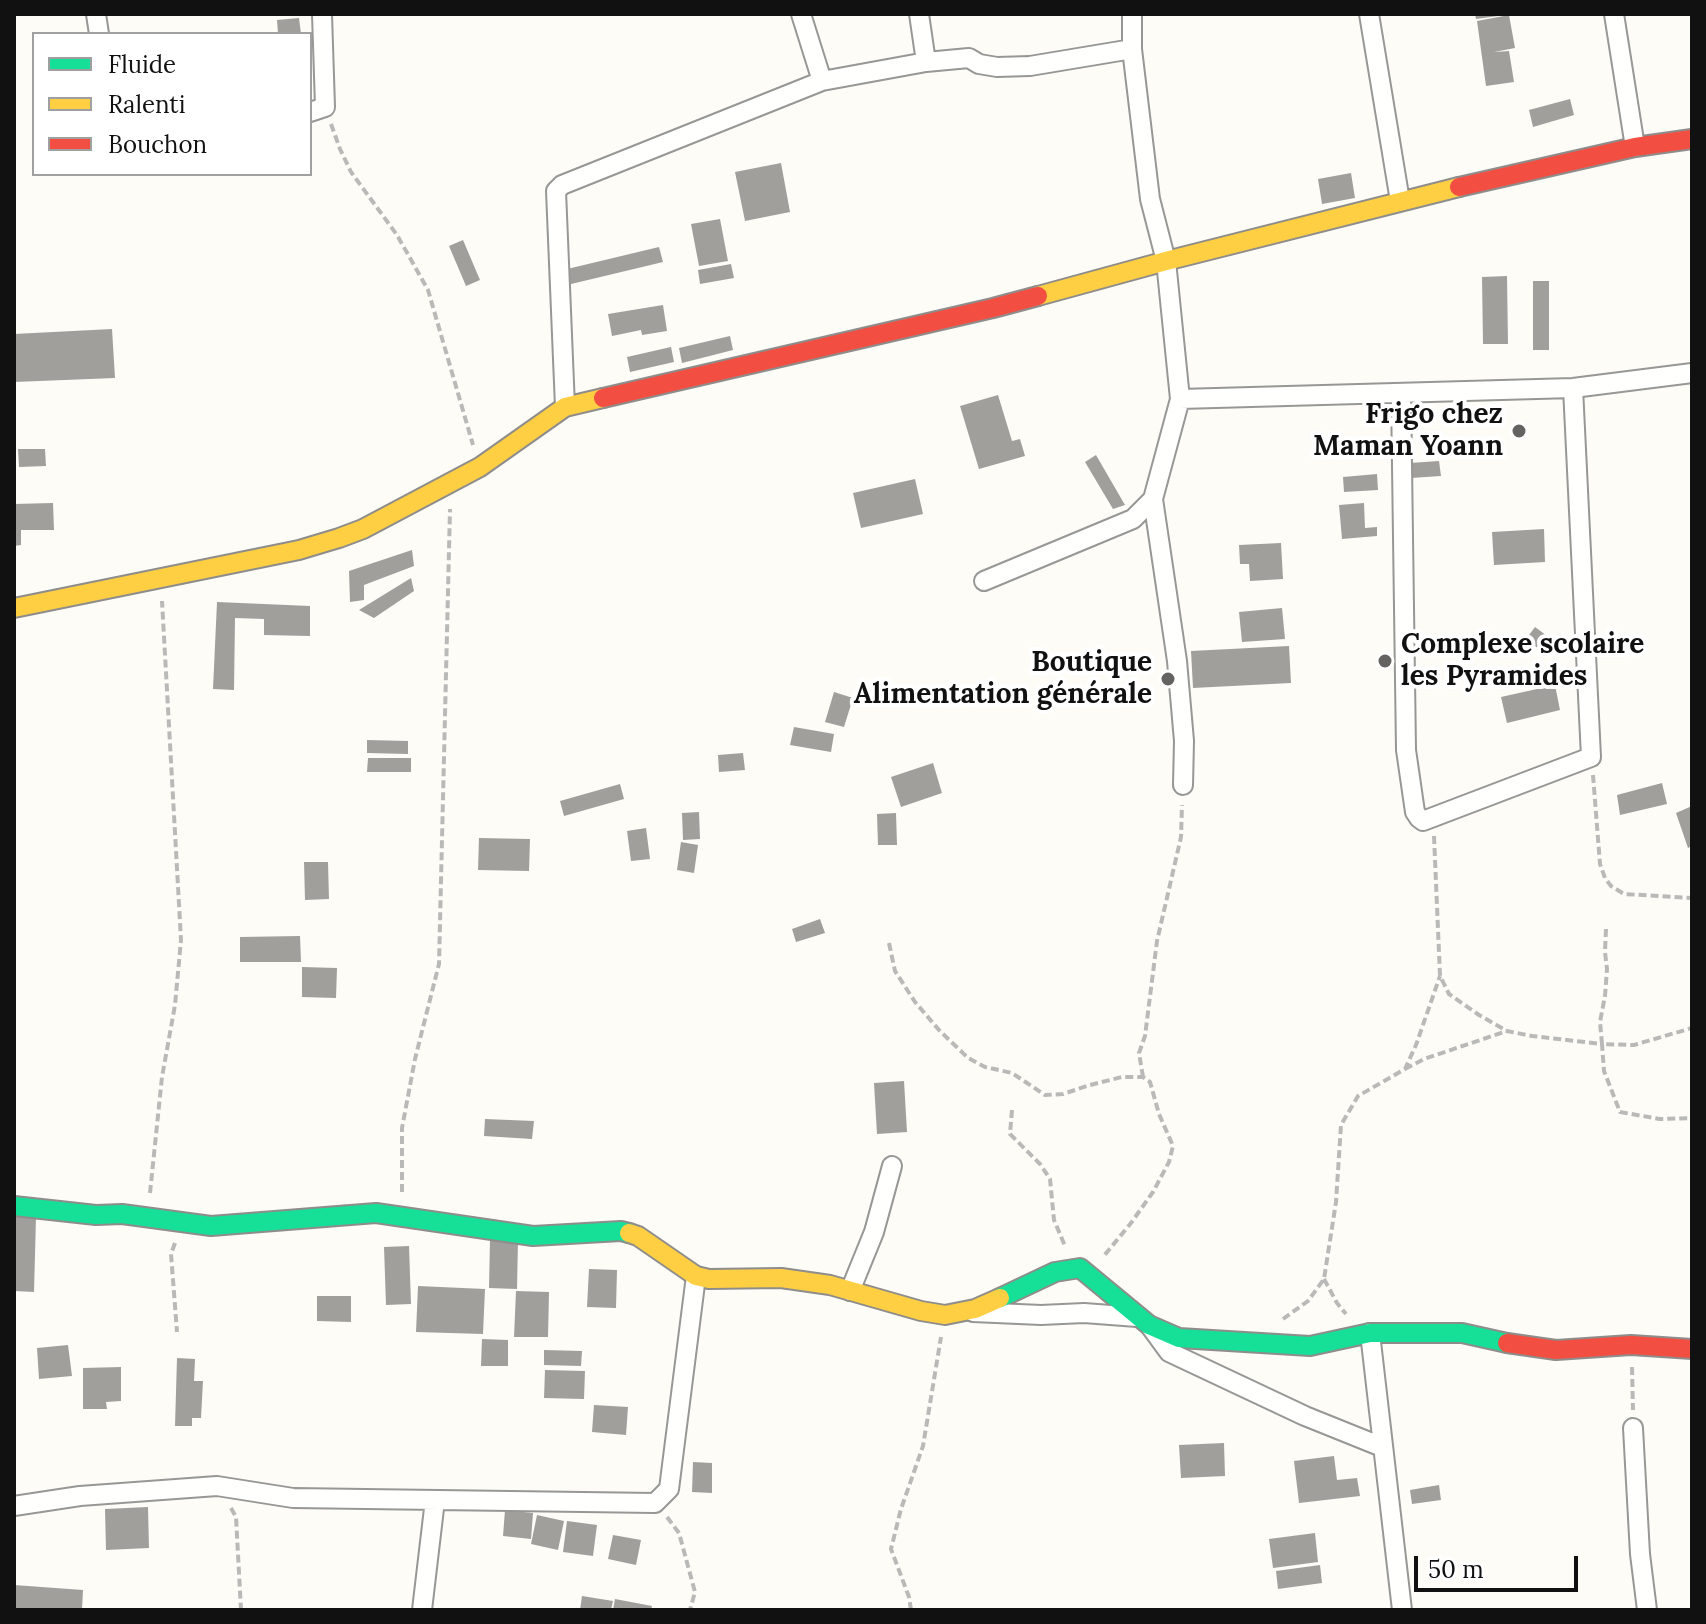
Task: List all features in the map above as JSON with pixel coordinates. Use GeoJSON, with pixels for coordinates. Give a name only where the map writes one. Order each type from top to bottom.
{"type":"FeatureCollection","features":[{"type":"Feature","properties":{"kind":"street"},"geometry":{"type":"LineString","coordinates":[[317,110],[322,14]]}},
{"type":"Feature","properties":{"kind":"street"},"geometry":{"type":"LineString","coordinates":[[801,14],[822,81]]}},
{"type":"Feature","properties":{"kind":"street"},"geometry":{"type":"LineString","coordinates":[[919,14],[926,62]]}},
{"type":"Feature","properties":{"kind":"street"},"geometry":{"type":"LineString","coordinates":[[1132,14],[1132,49],[1150,199],[1166,261],[1180,399],[1153,499],[1177,661],[1184,741],[1183,785]]}},
{"type":"Feature","properties":{"kind":"street"},"geometry":{"type":"LineString","coordinates":[[1369,14],[1400,201]]}},
{"type":"Feature","properties":{"kind":"street"},"geometry":{"type":"LineString","coordinates":[[1614,14],[1635,147]]}},
{"type":"Feature","properties":{"kind":"street"},"geometry":{"type":"LineString","coordinates":[[565,407],[556,191],[562,185],[822,81],[926,62],[969,58],[979,64],[997,67],[1030,66],[1132,49]]}},
{"type":"Feature","properties":{"kind":"street"},"geometry":{"type":"LineString","coordinates":[[14,608],[299,550],[339,538],[363,529],[480,467],[565,407],[993,308],[1400,201],[1635,147],[1692,139]]}},
{"type":"Feature","properties":{"kind":"street"},"geometry":{"type":"LineString","coordinates":[[1180,399],[1573,388],[1692,373]]}},
{"type":"Feature","properties":{"kind":"street"},"geometry":{"type":"LineString","coordinates":[[1401,394],[1406,750],[1415,812],[1423,821],[1591,757],[1573,388]]}},
{"type":"Feature","properties":{"kind":"street"},"geometry":{"type":"LineString","coordinates":[[984,581],[1133,519],[1153,499]]}},
{"type":"Feature","properties":{"kind":"street"},"geometry":{"type":"LineString","coordinates":[[850,1291],[874,1232],[892,1166]]}},
{"type":"Feature","properties":{"kind":"street"},"geometry":{"type":"LineString","coordinates":[[14,1206],[96,1215],[122,1214],[211,1226],[376,1213],[533,1236],[621,1231],[638,1236],[696,1276],[709,1279],[781,1278],[830,1285],[921,1311],[1041,1315],[1084,1313],[1143,1321],[1179,1338],[1310,1346],[1370,1333],[1462,1333],[1556,1350],[1631,1345],[1692,1349]]}},
{"type":"Feature","properties":{"kind":"street"},"geometry":{"type":"LineString","coordinates":[[952,1313],[975,1309],[1055,1272],[1080,1268],[1143,1321],[1169,1352],[1305,1416],[1382,1447]]}},
{"type":"Feature","properties":{"kind":"street"},"geometry":{"type":"LineString","coordinates":[[14,1506],[80,1496],[217,1486],[293,1498],[655,1503],[669,1489],[696,1276]]}},
{"type":"Feature","properties":{"kind":"street"},"geometry":{"type":"LineString","coordinates":[[1370,1333],[1402,1610]]}},
{"type":"Feature","properties":{"kind":"street"},"geometry":{"type":"LineString","coordinates":[[1633,1428],[1640,1554],[1647,1610]]}},
{"type":"Feature","properties":{"kind":"street"},"geometry":{"type":"LineString","coordinates":[[422,1610],[435,1500]]}},
{"type":"Feature","properties":{"kind":"path"},"geometry":{"type":"LineString","coordinates":[[317,110],[351,172],[397,235],[428,290],[480,467]]}},
{"type":"Feature","properties":{"kind":"path"},"geometry":{"type":"LineString","coordinates":[[402,1217],[402,1128],[415,1059],[439,964],[451,483]]}},
{"type":"Feature","properties":{"kind":"path"},"geometry":{"type":"LineString","coordinates":[[148,1217],[162,1077],[175,1005],[181,940],[161,578]]}},
{"type":"Feature","properties":{"kind":"path"},"geometry":{"type":"LineString","coordinates":[[1591,757],[1600,864],[1605,878],[1624,894],[1692,898]]}},
{"type":"Feature","properties":{"kind":"path"},"geometry":{"type":"LineString","coordinates":[[1143,1077],[1139,1053],[1145,1036],[1157,941],[1181,837],[1183,785]]}},
{"type":"Feature","properties":{"kind":"path"},"geometry":{"type":"LineString","coordinates":[[1405,1069],[1440,976],[1432,818]]}},
{"type":"Feature","properties":{"kind":"path"},"geometry":{"type":"LineString","coordinates":[[1606,929],[1607,969],[1600,1022],[1604,1071],[1620,1112],[1660,1119],[1692,1118]]}},
{"type":"Feature","properties":{"kind":"path"},"geometry":{"type":"LineString","coordinates":[[889,943],[895,971],[915,1002],[968,1058],[985,1067],[1012,1073],[1045,1095],[1063,1094],[1122,1077],[1143,1077],[1150,1082],[1173,1146],[1169,1162],[1153,1192],[1101,1259],[1080,1268],[1069,1256],[1054,1220],[1050,1179],[1040,1164],[1010,1134],[1012,1110]]}},
{"type":"Feature","properties":{"kind":"path"},"geometry":{"type":"LineString","coordinates":[[1440,976],[1449,994],[1507,1031],[1602,1044],[1634,1045],[1692,1028]]}},
{"type":"Feature","properties":{"kind":"path"},"geometry":{"type":"LineString","coordinates":[[1263,1344],[1278,1323],[1308,1301],[1324,1279],[1336,1202],[1341,1125],[1358,1096],[1424,1059],[1507,1031]]}},
{"type":"Feature","properties":{"kind":"path"},"geometry":{"type":"LineString","coordinates":[[177,1332],[171,1254],[181,1221]]}},
{"type":"Feature","properties":{"kind":"path"},"geometry":{"type":"LineString","coordinates":[[1324,1279],[1337,1303],[1352,1320],[1370,1333]]}},
{"type":"Feature","properties":{"kind":"path"},"geometry":{"type":"LineString","coordinates":[[911,1610],[891,1549],[923,1446],[952,1313]]}},
{"type":"Feature","properties":{"kind":"path"},"geometry":{"type":"LineString","coordinates":[[1631,1345],[1633,1428]]}},
{"type":"Feature","properties":{"kind":"path"},"geometry":{"type":"LineString","coordinates":[[217,1486],[236,1517],[241,1610]]}},
{"type":"Feature","properties":{"kind":"path"},"geometry":{"type":"LineString","coordinates":[[655,1503],[679,1533],[695,1592],[690,1610]]}},
{"type":"Feature","properties":{"kind":"building"},"geometry":{"type":"Polygon","coordinates":[[[1475,14],[1498,14],[1498,16],[1476,19],[1475,14]]]}},
{"type":"Feature","properties":{"kind":"building"},"geometry":{"type":"Polygon","coordinates":[[[1509,15],[1515,48],[1494,52],[1509,51],[1514,82],[1486,86],[1477,21],[1509,15]]]}},
{"type":"Feature","properties":{"kind":"building"},"geometry":{"type":"Polygon","coordinates":[[[299,18],[301,32],[278,32],[277,20],[299,18]]]}},
{"type":"Feature","properties":{"kind":"building"},"geometry":{"type":"Polygon","coordinates":[[[1570,99],[1574,115],[1533,127],[1529,110],[1570,99]]]}},
{"type":"Feature","properties":{"kind":"building"},"geometry":{"type":"Polygon","coordinates":[[[781,163],[790,212],[745,221],[735,172],[781,163]]]}},
{"type":"Feature","properties":{"kind":"building"},"geometry":{"type":"Polygon","coordinates":[[[1351,173],[1355,198],[1322,204],[1318,179],[1351,173]]]}},
{"type":"Feature","properties":{"kind":"building"},"geometry":{"type":"Polygon","coordinates":[[[720,219],[728,261],[699,266],[691,224],[720,219]]]}},
{"type":"Feature","properties":{"kind":"building"},"geometry":{"type":"Polygon","coordinates":[[[463,240],[480,280],[466,286],[449,246],[463,240]]]}},
{"type":"Feature","properties":{"kind":"building"},"geometry":{"type":"Polygon","coordinates":[[[659,247],[663,262],[567,285],[563,270],[659,247]]]}},
{"type":"Feature","properties":{"kind":"building"},"geometry":{"type":"Polygon","coordinates":[[[731,264],[734,278],[700,284],[698,270],[731,264]]]}},
{"type":"Feature","properties":{"kind":"building"},"geometry":{"type":"Polygon","coordinates":[[[1507,276],[1508,344],[1483,344],[1482,277],[1507,276]]]}},
{"type":"Feature","properties":{"kind":"building"},"geometry":{"type":"Polygon","coordinates":[[[1533,281],[1549,281],[1549,350],[1533,350],[1533,281]]]}},
{"type":"Feature","properties":{"kind":"building"},"geometry":{"type":"Polygon","coordinates":[[[663,305],[667,331],[642,335],[641,330],[612,336],[608,314],[663,305]]]}},
{"type":"Feature","properties":{"kind":"building"},"geometry":{"type":"Polygon","coordinates":[[[112,329],[115,378],[14,382],[14,334],[112,329]]]}},
{"type":"Feature","properties":{"kind":"building"},"geometry":{"type":"Polygon","coordinates":[[[730,336],[733,350],[682,363],[679,348],[730,336]]]}},
{"type":"Feature","properties":{"kind":"building"},"geometry":{"type":"Polygon","coordinates":[[[671,347],[674,362],[630,372],[627,357],[671,347]]]}},
{"type":"Feature","properties":{"kind":"building"},"geometry":{"type":"Polygon","coordinates":[[[998,395],[1012,441],[1020,439],[1025,456],[979,469],[960,406],[998,395]]]}},
{"type":"Feature","properties":{"kind":"building"},"geometry":{"type":"Polygon","coordinates":[[[18,449],[45,449],[46,466],[19,467],[18,449]]]}},
{"type":"Feature","properties":{"kind":"building"},"geometry":{"type":"Polygon","coordinates":[[[1096,455],[1125,505],[1113,509],[1085,462],[1096,455]]]}},
{"type":"Feature","properties":{"kind":"building"},"geometry":{"type":"Polygon","coordinates":[[[1439,461],[1441,476],[1411,478],[1410,463],[1439,461]]]}},
{"type":"Feature","properties":{"kind":"building"},"geometry":{"type":"Polygon","coordinates":[[[1377,474],[1378,490],[1344,492],[1343,477],[1377,474]]]}},
{"type":"Feature","properties":{"kind":"building"},"geometry":{"type":"Polygon","coordinates":[[[915,479],[923,514],[861,528],[853,493],[915,479]]]}},
{"type":"Feature","properties":{"kind":"building"},"geometry":{"type":"Polygon","coordinates":[[[53,503],[54,530],[21,530],[21,545],[14,546],[14,504],[53,503]]]}},
{"type":"Feature","properties":{"kind":"building"},"geometry":{"type":"Polygon","coordinates":[[[1364,503],[1365,528],[1377,527],[1377,536],[1342,539],[1339,505],[1364,503]]]}},
{"type":"Feature","properties":{"kind":"building"},"geometry":{"type":"Polygon","coordinates":[[[1544,529],[1545,562],[1494,565],[1492,532],[1544,529]]]}},
{"type":"Feature","properties":{"kind":"building"},"geometry":{"type":"Polygon","coordinates":[[[1281,543],[1283,579],[1250,581],[1249,564],[1240,564],[1239,545],[1281,543]]]}},
{"type":"Feature","properties":{"kind":"building"},"geometry":{"type":"Polygon","coordinates":[[[412,550],[414,566],[364,585],[364,600],[350,602],[349,571],[412,550]]]}},
{"type":"Feature","properties":{"kind":"building"},"geometry":{"type":"Polygon","coordinates":[[[411,578],[414,591],[374,618],[359,610],[411,578]]]}},
{"type":"Feature","properties":{"kind":"building"},"geometry":{"type":"Polygon","coordinates":[[[217,602],[310,606],[310,636],[264,635],[264,619],[235,618],[234,690],[213,689],[217,602]]]}},
{"type":"Feature","properties":{"kind":"building"},"geometry":{"type":"Polygon","coordinates":[[[1282,608],[1285,639],[1242,642],[1239,612],[1282,608]]]}},
{"type":"Feature","properties":{"kind":"building"},"geometry":{"type":"Polygon","coordinates":[[[1535,627],[1558,644],[1548,656],[1526,639],[1535,627]]]}},
{"type":"Feature","properties":{"kind":"building"},"geometry":{"type":"Polygon","coordinates":[[[1289,646],[1291,683],[1193,688],[1191,651],[1289,646]]]}},
{"type":"Feature","properties":{"kind":"building"},"geometry":{"type":"Polygon","coordinates":[[[1555,685],[1560,710],[1507,723],[1501,697],[1555,685]]]}},
{"type":"Feature","properties":{"kind":"building"},"geometry":{"type":"Polygon","coordinates":[[[834,692],[853,698],[844,727],[825,722],[834,692]]]}},
{"type":"Feature","properties":{"kind":"building"},"geometry":{"type":"Polygon","coordinates":[[[794,727],[834,734],[831,752],[790,745],[794,727]]]}},
{"type":"Feature","properties":{"kind":"building"},"geometry":{"type":"Polygon","coordinates":[[[367,740],[408,741],[408,754],[367,753],[367,740]]]}},
{"type":"Feature","properties":{"kind":"building"},"geometry":{"type":"Polygon","coordinates":[[[743,753],[745,770],[719,772],[718,755],[743,753]]]}},
{"type":"Feature","properties":{"kind":"building"},"geometry":{"type":"Polygon","coordinates":[[[368,758],[411,758],[411,772],[367,772],[368,758]]]}},
{"type":"Feature","properties":{"kind":"building"},"geometry":{"type":"Polygon","coordinates":[[[933,763],[942,793],[901,807],[891,777],[933,763]]]}},
{"type":"Feature","properties":{"kind":"building"},"geometry":{"type":"Polygon","coordinates":[[[1662,783],[1667,804],[1620,815],[1617,795],[1662,783]]]}},
{"type":"Feature","properties":{"kind":"building"},"geometry":{"type":"Polygon","coordinates":[[[620,784],[624,799],[564,816],[560,801],[620,784]]]}},
{"type":"Feature","properties":{"kind":"building"},"geometry":{"type":"Polygon","coordinates":[[[1692,806],[1692,846],[1688,848],[1676,813],[1692,806]]]}},
{"type":"Feature","properties":{"kind":"building"},"geometry":{"type":"Polygon","coordinates":[[[699,812],[700,839],[683,840],[682,813],[699,812]]]}},
{"type":"Feature","properties":{"kind":"building"},"geometry":{"type":"Polygon","coordinates":[[[896,813],[897,845],[878,845],[877,814],[896,813]]]}},
{"type":"Feature","properties":{"kind":"building"},"geometry":{"type":"Polygon","coordinates":[[[646,828],[650,859],[631,861],[627,831],[646,828]]]}},
{"type":"Feature","properties":{"kind":"building"},"geometry":{"type":"Polygon","coordinates":[[[479,838],[530,839],[529,871],[478,870],[479,838]]]}},
{"type":"Feature","properties":{"kind":"building"},"geometry":{"type":"Polygon","coordinates":[[[681,842],[698,845],[694,873],[677,870],[681,842]]]}},
{"type":"Feature","properties":{"kind":"building"},"geometry":{"type":"Polygon","coordinates":[[[304,862],[328,862],[329,899],[305,900],[304,862]]]}},
{"type":"Feature","properties":{"kind":"building"},"geometry":{"type":"Polygon","coordinates":[[[820,919],[825,933],[796,942],[792,929],[820,919]]]}},
{"type":"Feature","properties":{"kind":"building"},"geometry":{"type":"Polygon","coordinates":[[[300,936],[301,962],[240,962],[240,937],[300,936]]]}},
{"type":"Feature","properties":{"kind":"building"},"geometry":{"type":"Polygon","coordinates":[[[302,967],[337,968],[336,998],[302,997],[302,967]]]}},
{"type":"Feature","properties":{"kind":"building"},"geometry":{"type":"Polygon","coordinates":[[[904,1081],[907,1132],[877,1134],[874,1083],[904,1081]]]}},
{"type":"Feature","properties":{"kind":"building"},"geometry":{"type":"Polygon","coordinates":[[[485,1119],[534,1121],[532,1139],[484,1136],[485,1119]]]}},
{"type":"Feature","properties":{"kind":"building"},"geometry":{"type":"Polygon","coordinates":[[[14,1217],[36,1217],[34,1292],[14,1291],[14,1217]]]}},
{"type":"Feature","properties":{"kind":"building"},"geometry":{"type":"Polygon","coordinates":[[[490,1239],[518,1240],[517,1289],[489,1288],[490,1239]]]}},
{"type":"Feature","properties":{"kind":"building"},"geometry":{"type":"Polygon","coordinates":[[[409,1246],[411,1304],[386,1305],[384,1247],[409,1246]]]}},
{"type":"Feature","properties":{"kind":"building"},"geometry":{"type":"Polygon","coordinates":[[[589,1269],[617,1270],[616,1308],[587,1307],[589,1269]]]}},
{"type":"Feature","properties":{"kind":"building"},"geometry":{"type":"Polygon","coordinates":[[[418,1286],[485,1289],[483,1334],[416,1332],[418,1286]]]}},
{"type":"Feature","properties":{"kind":"building"},"geometry":{"type":"Polygon","coordinates":[[[516,1291],[549,1292],[548,1337],[514,1337],[516,1291]]]}},
{"type":"Feature","properties":{"kind":"building"},"geometry":{"type":"Polygon","coordinates":[[[317,1296],[351,1296],[351,1322],[317,1321],[317,1296]]]}},
{"type":"Feature","properties":{"kind":"building"},"geometry":{"type":"Polygon","coordinates":[[[482,1339],[508,1340],[508,1366],[481,1366],[482,1339]]]}},
{"type":"Feature","properties":{"kind":"building"},"geometry":{"type":"Polygon","coordinates":[[[68,1345],[72,1376],[39,1379],[37,1348],[68,1345]]]}},
{"type":"Feature","properties":{"kind":"building"},"geometry":{"type":"Polygon","coordinates":[[[544,1350],[582,1351],[581,1366],[544,1365],[544,1350]]]}},
{"type":"Feature","properties":{"kind":"building"},"geometry":{"type":"Polygon","coordinates":[[[177,1358],[195,1359],[194,1381],[203,1381],[201,1418],[192,1418],[192,1426],[175,1426],[177,1358]]]}},
{"type":"Feature","properties":{"kind":"building"},"geometry":{"type":"Polygon","coordinates":[[[121,1367],[121,1401],[106,1402],[107,1409],[83,1409],[83,1368],[121,1367]]]}},
{"type":"Feature","properties":{"kind":"building"},"geometry":{"type":"Polygon","coordinates":[[[545,1370],[585,1371],[584,1399],[544,1398],[545,1370]]]}},
{"type":"Feature","properties":{"kind":"building"},"geometry":{"type":"Polygon","coordinates":[[[594,1405],[628,1407],[626,1435],[592,1432],[594,1405]]]}},
{"type":"Feature","properties":{"kind":"building"},"geometry":{"type":"Polygon","coordinates":[[[1224,1443],[1225,1476],[1181,1478],[1179,1445],[1224,1443]]]}},
{"type":"Feature","properties":{"kind":"building"},"geometry":{"type":"Polygon","coordinates":[[[1334,1456],[1337,1480],[1357,1478],[1360,1496],[1299,1503],[1294,1461],[1334,1456]]]}},
{"type":"Feature","properties":{"kind":"building"},"geometry":{"type":"Polygon","coordinates":[[[693,1462],[712,1463],[712,1493],[692,1492],[693,1462]]]}},
{"type":"Feature","properties":{"kind":"building"},"geometry":{"type":"Polygon","coordinates":[[[1439,1485],[1441,1500],[1412,1504],[1410,1490],[1439,1485]]]}},
{"type":"Feature","properties":{"kind":"building"},"geometry":{"type":"Polygon","coordinates":[[[148,1507],[149,1548],[106,1550],[105,1509],[148,1507]]]}},
{"type":"Feature","properties":{"kind":"building"},"geometry":{"type":"Polygon","coordinates":[[[505,1510],[533,1513],[531,1539],[503,1536],[505,1510]]]}},
{"type":"Feature","properties":{"kind":"building"},"geometry":{"type":"Polygon","coordinates":[[[537,1515],[564,1521],[558,1550],[531,1544],[537,1515]]]}},
{"type":"Feature","properties":{"kind":"building"},"geometry":{"type":"Polygon","coordinates":[[[567,1521],[597,1525],[593,1556],[563,1552],[567,1521]]]}},
{"type":"Feature","properties":{"kind":"building"},"geometry":{"type":"Polygon","coordinates":[[[1315,1533],[1318,1562],[1273,1568],[1269,1539],[1315,1533]]]}},
{"type":"Feature","properties":{"kind":"building"},"geometry":{"type":"Polygon","coordinates":[[[613,1535],[641,1540],[636,1565],[608,1559],[613,1535]]]}},
{"type":"Feature","properties":{"kind":"building"},"geometry":{"type":"Polygon","coordinates":[[[1320,1565],[1322,1583],[1278,1589],[1276,1571],[1320,1565]]]}},
{"type":"Feature","properties":{"kind":"building"},"geometry":{"type":"Polygon","coordinates":[[[14,1585],[83,1590],[82,1610],[14,1610],[14,1585]]]}},
{"type":"Feature","properties":{"kind":"building"},"geometry":{"type":"Polygon","coordinates":[[[582,1596],[613,1601],[611,1610],[580,1610],[582,1596]]]}},
{"type":"Feature","properties":{"kind":"building"},"geometry":{"type":"Polygon","coordinates":[[[615,1599],[652,1606],[651,1610],[613,1610],[615,1599]]]}},
{"type":"Feature","properties":{"kind":"traffic: fast"},"geometry":{"type":"LineString","coordinates":[[14,1206],[96,1215],[122,1214],[211,1226],[376,1213],[533,1236],[629,1233]]}},
{"type":"Feature","properties":{"kind":"traffic: fast"},"geometry":{"type":"LineString","coordinates":[[1000,1298],[1055,1272],[1080,1268],[1149,1325],[1179,1338],[1310,1346],[1370,1333],[1462,1333],[1507,1343]]}},
{"type":"Feature","properties":{"kind":"traffic: slow"},"geometry":{"type":"LineString","coordinates":[[1038,296],[1459,187]]}},
{"type":"Feature","properties":{"kind":"traffic: slow"},"geometry":{"type":"LineString","coordinates":[[14,608],[299,550],[339,538],[363,529],[480,467],[565,407],[603,398]]}},
{"type":"Feature","properties":{"kind":"traffic: slow"},"geometry":{"type":"LineString","coordinates":[[629,1233],[696,1276],[709,1279],[781,1278],[830,1285],[945,1315],[975,1309],[1000,1298]]}},
{"type":"Feature","properties":{"kind":"traffic: jam"},"geometry":{"type":"LineString","coordinates":[[1459,187],[1635,147],[1692,139]]}},
{"type":"Feature","properties":{"kind":"traffic: jam"},"geometry":{"type":"LineString","coordinates":[[603,398],[1038,296]]}},
{"type":"Feature","properties":{"kind":"traffic: jam"},"geometry":{"type":"LineString","coordinates":[[1507,1343],[1556,1350],[1631,1345],[1692,1349]]}},
{"type":"Feature","properties":{"kind":"place","name":"Frigo chez Maman Yoann"},"geometry":{"type":"Point","coordinates":[1519,431]}},
{"type":"Feature","properties":{"kind":"place","name":"Complexe scolaire les Pyramides"},"geometry":{"type":"Point","coordinates":[1385,661]}},
{"type":"Feature","properties":{"kind":"place","name":"Boutique Alimentation générale"},"geometry":{"type":"Point","coordinates":[1168,679]}}]}
